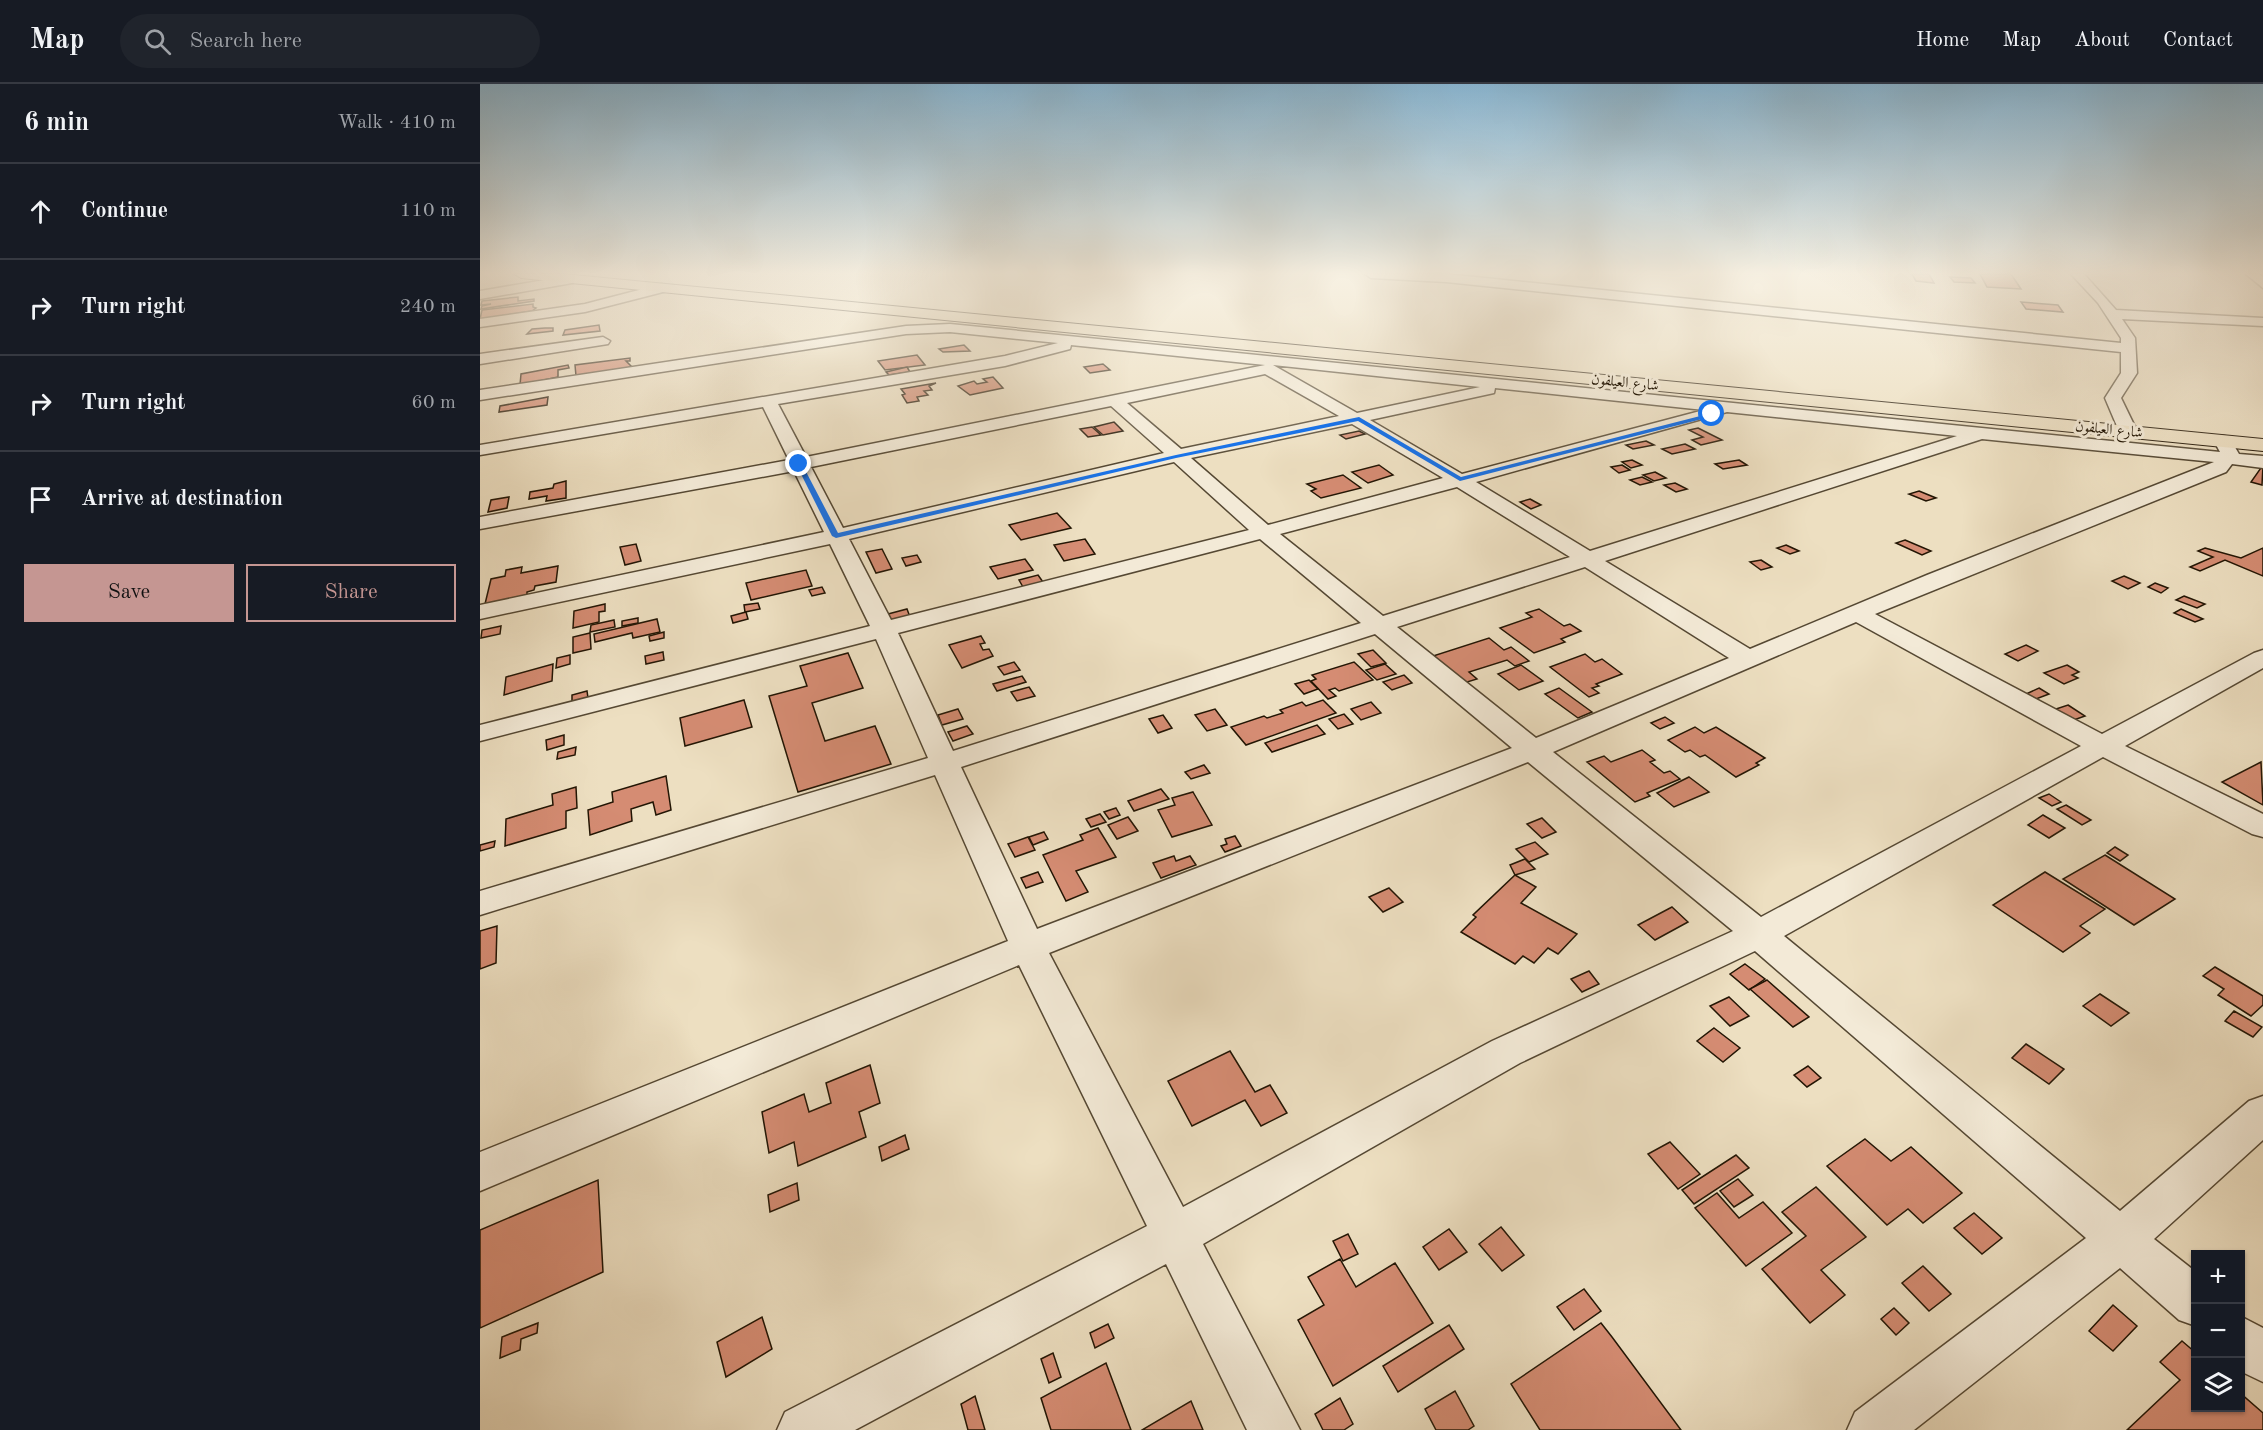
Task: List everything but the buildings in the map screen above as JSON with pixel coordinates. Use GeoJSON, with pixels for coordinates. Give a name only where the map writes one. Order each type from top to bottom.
{"type":"FeatureCollection","features":[{"type":"Feature","properties":{"kind":"highway","name":"شارع العيلفون"},"geometry":{"type":"LineString","coordinates":[[1165,337],[1528,372],[1738,400],[1988,425],[2128,431],[2225,449],[2263,445]]}},
{"type":"Feature","properties":{"kind":"street"},"geometry":{"type":"LineString","coordinates":[[483,337],[480,398],[867,337]]}},
{"type":"Feature","properties":{"kind":"street"},"geometry":{"type":"LineString","coordinates":[[1034,337],[1509,384],[1738,400]]}},
{"type":"Feature","properties":{"kind":"street"},"geometry":{"type":"LineString","coordinates":[[2018,337],[2127,348]]}},
{"type":"Feature","properties":{"kind":"street"},"geometry":{"type":"LineString","coordinates":[[2127,337],[2131,364],[2129,374],[2113,398],[2128,431]]}},
{"type":"Feature","properties":{"kind":"street"},"geometry":{"type":"LineString","coordinates":[[482,359],[603,341]]}},
{"type":"Feature","properties":{"kind":"street"},"geometry":{"type":"LineString","coordinates":[[480,450],[1005,361],[1084,342]]}},
{"type":"Feature","properties":{"kind":"street"},"geometry":{"type":"LineString","coordinates":[[480,523],[799,464],[1297,363]]}},
{"type":"Feature","properties":{"kind":"street"},"geometry":{"type":"LineString","coordinates":[[1266,369],[1359,419],[1460,479],[1748,659]]}},
{"type":"Feature","properties":{"kind":"street"},"geometry":{"type":"LineString","coordinates":[[480,612],[836,536],[1176,456],[1359,419],[1509,384],[1528,372]]}},
{"type":"Feature","properties":{"kind":"street"},"geometry":{"type":"LineString","coordinates":[[1114,400],[1264,532],[1759,934],[2191,1299]]}},
{"type":"Feature","properties":{"kind":"street"},"geometry":{"type":"LineString","coordinates":[[480,733],[1264,532],[1712,414],[1738,400]]}},
{"type":"Feature","properties":{"kind":"street"},"geometry":{"type":"LineString","coordinates":[[768,401],[883,628],[1028,947],[1274,1430]]}},
{"type":"Feature","properties":{"kind":"street"},"geometry":{"type":"LineString","coordinates":[[480,903],[944,763],[1973,438],[1988,425],[2225,449],[2263,462]]}},
{"type":"Feature","properties":{"kind":"street"},"geometry":{"type":"LineString","coordinates":[[480,1172],[1028,947],[1533,750],[1946,576],[2219,468],[2225,449]]}},
{"type":"Feature","properties":{"kind":"street"},"geometry":{"type":"LineString","coordinates":[[1858,614],[2103,746],[2263,827]]}},
{"type":"Feature","properties":{"kind":"street"},"geometry":{"type":"LineString","coordinates":[[803,1430],[1174,1236],[1506,1052],[1759,934],[2263,658]]}},
{"type":"Feature","properties":{"kind":"street"},"geometry":{"type":"LineString","coordinates":[[1873,1430],[2120,1240],[2263,1114]]}},
{"type":"Feature","properties":{"kind":"street"},"geometry":{"type":"LineString","coordinates":[[2245,1343],[2263,1358]]}},
{"type":"Feature","properties":{"kind":"route"},"geometry":{"type":"LineString","coordinates":[[799,464],[836,536],[1176,456],[1359,419],[1460,479],[1712,414]]}}]}
